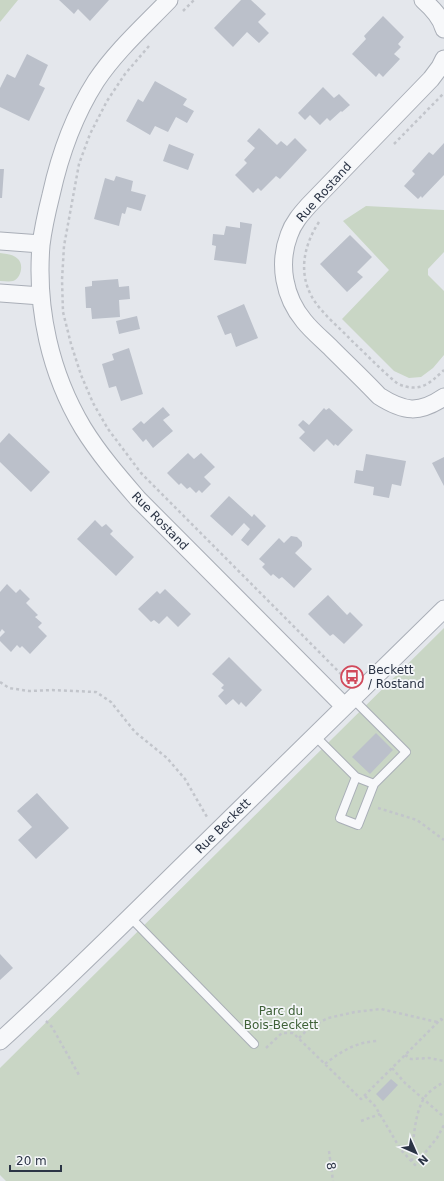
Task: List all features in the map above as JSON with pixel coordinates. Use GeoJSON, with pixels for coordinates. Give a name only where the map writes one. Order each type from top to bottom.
{"type":"FeatureCollection","features":[{"type":"Feature","properties":{"kind":"street","name":"Rue Rostand"},"geometry":{"type":"LineString","coordinates":[[169,0],[114,58],[96,81],[64,144],[56,170],[41,244],[41,296],[43,320],[59,378],[83,428],[102,455],[138,499],[352,699]]}},
{"type":"Feature","properties":{"kind":"street"},"geometry":{"type":"LineString","coordinates":[[423,0],[435,11],[443,24],[444,29]]}},
{"type":"Feature","properties":{"kind":"street","name":"Rue Rostand"},"geometry":{"type":"LineString","coordinates":[[444,58],[440,67],[431,79],[309,205],[297,220],[289,235],[283,274],[290,297],[304,320],[379,396],[392,405],[407,410],[420,409],[434,404],[444,397]]}},
{"type":"Feature","properties":{"kind":"street"},"geometry":{"type":"LineString","coordinates":[[0,241],[41,244]]}},
{"type":"Feature","properties":{"kind":"street"},"geometry":{"type":"LineString","coordinates":[[0,293],[41,296]]}},
{"type":"Feature","properties":{"kind":"street","name":"Rue Beckett"},"geometry":{"type":"LineString","coordinates":[[0,1040],[35,1010],[444,609]]}},
{"type":"Feature","properties":{"kind":"lane"},"geometry":{"type":"LineString","coordinates":[[352,699],[406,752],[374,784],[358,825],[340,818],[356,777]]}},
{"type":"Feature","properties":{"kind":"lane"},"geometry":{"type":"LineString","coordinates":[[314,736],[356,777],[374,784]]}},
{"type":"Feature","properties":{"kind":"lane"},"geometry":{"type":"LineString","coordinates":[[130,917],[254,1044]]}},
{"type":"Feature","properties":{"kind":"path"},"geometry":{"type":"LineString","coordinates":[[181,13],[194,0]]}},
{"type":"Feature","properties":{"kind":"path"},"geometry":{"type":"LineString","coordinates":[[151,44],[125,74],[107,101],[90,134],[79,164],[64,246],[62,280],[64,312],[70,344],[93,403],[108,429],[141,473],[183,516],[352,699]]}},
{"type":"Feature","properties":{"kind":"path"},"geometry":{"type":"LineString","coordinates":[[393,145],[444,93]]}},
{"type":"Feature","properties":{"kind":"path"},"geometry":{"type":"LineString","coordinates":[[323,217],[310,236],[305,253],[304,269],[306,284],[312,298],[327,316],[398,384],[408,388],[420,388],[430,383],[444,370]]}},
{"type":"Feature","properties":{"kind":"path"},"geometry":{"type":"LineString","coordinates":[[0,682],[9,688],[29,691],[52,690],[96,692],[112,702],[135,732],[167,758],[185,779],[216,832]]}},
{"type":"Feature","properties":{"kind":"path"},"geometry":{"type":"LineString","coordinates":[[366,804],[418,820],[444,840]]}},
{"type":"Feature","properties":{"kind":"path"},"geometry":{"type":"LineString","coordinates":[[299,1038],[309,1028],[328,1018],[355,1012],[381,1009],[438,1022]]}},
{"type":"Feature","properties":{"kind":"path"},"geometry":{"type":"LineString","coordinates":[[35,1010],[52,1027],[79,1075]]}},
{"type":"Feature","properties":{"kind":"path"},"geometry":{"type":"LineString","coordinates":[[262,1052],[282,1033],[294,1033],[361,1099],[441,1019],[444,1022]]}},
{"type":"Feature","properties":{"kind":"path"},"geometry":{"type":"LineString","coordinates":[[325,1064],[347,1048],[365,1041],[377,1041]]}},
{"type":"Feature","properties":{"kind":"path"},"geometry":{"type":"LineString","coordinates":[[405,1055],[411,1059],[429,1058],[444,1061]]}},
{"type":"Feature","properties":{"kind":"path"},"geometry":{"type":"LineString","coordinates":[[392,1068],[405,1083],[444,1117]]}},
{"type":"Feature","properties":{"kind":"path"},"geometry":{"type":"LineString","coordinates":[[412,1162],[413,1137],[423,1099],[434,1087],[444,1082]]}},
{"type":"Feature","properties":{"kind":"path"},"geometry":{"type":"LineString","coordinates":[[365,1096],[375,1106],[401,1150],[416,1165],[437,1138],[444,1125]]}},
{"type":"Feature","properties":{"kind":"path"},"geometry":{"type":"LineString","coordinates":[[361,1121],[380,1114]]}},
{"type":"Feature","properties":{"kind":"path","name":"8"},"geometry":{"type":"LineString","coordinates":[[329,1151],[333,1181]]}},
{"type":"Feature","properties":{"kind":"green space"},"geometry":{"type":"Polygon","coordinates":[[[0,0],[18,0],[0,22],[0,0]]]}},
{"type":"Feature","properties":{"kind":"green space"},"geometry":{"type":"Polygon","coordinates":[[[366,206],[444,210],[444,252],[428,269],[428,275],[444,291],[444,355],[433,368],[421,377],[409,378],[394,371],[342,319],[389,270],[343,221],[366,206]]]}},
{"type":"Feature","properties":{"kind":"green space"},"geometry":{"type":"Polygon","coordinates":[[[0,253],[14,256],[20,262],[20,274],[13,281],[0,281],[0,253]]]}},
{"type":"Feature","properties":{"kind":"green space","name":"Parc du Bois-Beckett"},"geometry":{"type":"Polygon","coordinates":[[[444,628],[444,1181],[6,1181],[0,1175],[0,1068],[444,628]]]}},
{"type":"Feature","properties":{"kind":"building"},"geometry":{"type":"Polygon","coordinates":[[[59,0],[109,0],[90,21],[78,9],[74,14],[59,0]]]}},
{"type":"Feature","properties":{"kind":"building"},"geometry":{"type":"Polygon","coordinates":[[[241,0],[251,0],[266,14],[258,22],[269,33],[259,43],[247,32],[233,47],[214,28],[241,0]]]}},
{"type":"Feature","properties":{"kind":"building"},"geometry":{"type":"Polygon","coordinates":[[[383,16],[404,37],[398,44],[401,47],[394,54],[400,59],[383,77],[379,73],[376,77],[352,54],[366,39],[364,36],[383,16]]]}},
{"type":"Feature","properties":{"kind":"building"},"geometry":{"type":"Polygon","coordinates":[[[27,54],[48,65],[39,85],[45,88],[29,121],[0,107],[0,88],[7,74],[15,78],[27,54]]]}},
{"type":"Feature","properties":{"kind":"building"},"geometry":{"type":"Polygon","coordinates":[[[155,81],[187,99],[183,105],[194,111],[187,123],[176,117],[168,132],[155,126],[150,135],[126,121],[138,99],[143,102],[155,81]]]}},
{"type":"Feature","properties":{"kind":"building"},"geometry":{"type":"Polygon","coordinates":[[[323,87],[334,98],[339,94],[350,105],[330,121],[327,118],[320,125],[310,115],[305,120],[298,113],[323,87]]]}},
{"type":"Feature","properties":{"kind":"building"},"geometry":{"type":"Polygon","coordinates":[[[259,128],[277,145],[281,141],[287,146],[295,138],[307,150],[280,179],[276,176],[261,191],[258,188],[253,193],[235,175],[247,163],[244,160],[255,148],[247,141],[259,128]]]}},
{"type":"Feature","properties":{"kind":"building"},"geometry":{"type":"Polygon","coordinates":[[[444,143],[444,175],[422,198],[421,196],[418,199],[404,186],[415,174],[412,171],[429,152],[433,155],[444,143]]]}},
{"type":"Feature","properties":{"kind":"building"},"geometry":{"type":"Polygon","coordinates":[[[169,144],[194,154],[188,170],[163,161],[169,144]]]}},
{"type":"Feature","properties":{"kind":"building"},"geometry":{"type":"Polygon","coordinates":[[[0,169],[4,169],[2,198],[0,198],[0,169]]]}},
{"type":"Feature","properties":{"kind":"building"},"geometry":{"type":"Polygon","coordinates":[[[116,176],[133,181],[131,191],[146,195],[141,211],[127,207],[125,214],[122,213],[119,226],[94,219],[105,178],[114,181],[116,176]]]}},
{"type":"Feature","properties":{"kind":"building"},"geometry":{"type":"Polygon","coordinates":[[[240,222],[252,224],[246,264],[214,260],[216,246],[212,245],[213,234],[224,235],[226,226],[240,228],[240,222]]]}},
{"type":"Feature","properties":{"kind":"building"},"geometry":{"type":"Polygon","coordinates":[[[350,235],[372,257],[357,272],[363,277],[347,292],[320,264],[350,235]]]}},
{"type":"Feature","properties":{"kind":"building"},"geometry":{"type":"Polygon","coordinates":[[[118,279],[119,287],[129,286],[130,299],[119,300],[120,317],[92,319],[91,308],[86,308],[85,287],[92,286],[92,281],[118,279]]]}},
{"type":"Feature","properties":{"kind":"building"},"geometry":{"type":"Polygon","coordinates":[[[244,304],[258,338],[236,347],[231,333],[225,335],[217,316],[244,304]]]}},
{"type":"Feature","properties":{"kind":"building"},"geometry":{"type":"Polygon","coordinates":[[[137,316],[140,329],[119,334],[116,321],[137,316]]]}},
{"type":"Feature","properties":{"kind":"building"},"geometry":{"type":"Polygon","coordinates":[[[129,348],[143,394],[121,401],[116,386],[109,388],[102,364],[114,360],[112,354],[129,348]]]}},
{"type":"Feature","properties":{"kind":"building"},"geometry":{"type":"Polygon","coordinates":[[[163,407],[170,415],[163,420],[173,431],[153,448],[146,439],[143,442],[132,429],[141,421],[144,424],[163,407]]]}},
{"type":"Feature","properties":{"kind":"building"},"geometry":{"type":"Polygon","coordinates":[[[324,408],[326,410],[329,408],[353,430],[338,446],[335,444],[334,446],[327,439],[314,452],[299,438],[305,432],[298,425],[303,420],[309,425],[324,408]]]}},
{"type":"Feature","properties":{"kind":"building"},"geometry":{"type":"Polygon","coordinates":[[[9,433],[50,472],[31,492],[0,462],[0,443],[9,433]]]}},
{"type":"Feature","properties":{"kind":"building"},"geometry":{"type":"Polygon","coordinates":[[[188,453],[194,459],[201,453],[215,467],[204,477],[211,484],[202,493],[199,490],[196,493],[190,487],[187,489],[181,483],[179,485],[167,473],[188,453]]]}},
{"type":"Feature","properties":{"kind":"building"},"geometry":{"type":"Polygon","coordinates":[[[366,454],[406,461],[401,486],[392,484],[389,498],[373,495],[374,487],[354,483],[356,470],[363,471],[366,454]]]}},
{"type":"Feature","properties":{"kind":"building"},"geometry":{"type":"Polygon","coordinates":[[[444,457],[444,486],[432,463],[444,457]]]}},
{"type":"Feature","properties":{"kind":"building"},"geometry":{"type":"Polygon","coordinates":[[[229,496],[252,517],[254,514],[266,526],[248,546],[241,540],[250,529],[244,523],[232,536],[210,516],[229,496]]]}},
{"type":"Feature","properties":{"kind":"building"},"geometry":{"type":"Polygon","coordinates":[[[95,520],[102,527],[106,524],[113,531],[110,534],[134,557],[116,576],[77,539],[95,520]]]}},
{"type":"Feature","properties":{"kind":"building"},"geometry":{"type":"Polygon","coordinates":[[[291,536],[297,537],[302,542],[302,546],[295,553],[312,569],[294,588],[282,577],[279,579],[273,574],[271,576],[262,567],[265,564],[259,559],[279,538],[284,543],[291,536]]]}},
{"type":"Feature","properties":{"kind":"building"},"geometry":{"type":"Polygon","coordinates":[[[7,584],[16,593],[20,589],[30,599],[26,603],[38,615],[35,617],[42,623],[38,627],[47,636],[30,654],[22,646],[20,648],[17,645],[11,652],[0,641],[0,637],[5,632],[2,629],[0,632],[0,592],[7,584]]]}},
{"type":"Feature","properties":{"kind":"building"},"geometry":{"type":"Polygon","coordinates":[[[165,589],[191,614],[178,627],[167,616],[159,624],[154,620],[151,622],[138,609],[157,591],[160,594],[165,589]]]}},
{"type":"Feature","properties":{"kind":"building"},"geometry":{"type":"Polygon","coordinates":[[[328,595],[347,615],[350,612],[363,625],[344,644],[333,634],[330,636],[308,614],[328,595]]]}},
{"type":"Feature","properties":{"kind":"building"},"geometry":{"type":"Polygon","coordinates":[[[229,657],[262,690],[246,707],[241,702],[239,705],[233,699],[226,705],[218,696],[224,690],[221,688],[224,685],[212,674],[229,657]]]}},
{"type":"Feature","properties":{"kind":"building"},"geometry":{"type":"Polygon","coordinates":[[[376,733],[393,750],[370,774],[352,757],[376,733]]]}},
{"type":"Feature","properties":{"kind":"building"},"geometry":{"type":"Polygon","coordinates":[[[37,793],[69,828],[36,859],[18,840],[32,827],[17,811],[37,793]]]}},
{"type":"Feature","properties":{"kind":"building"},"geometry":{"type":"Polygon","coordinates":[[[0,954],[13,968],[0,980],[0,954]]]}},
{"type":"Feature","properties":{"kind":"building"},"geometry":{"type":"Polygon","coordinates":[[[391,1079],[398,1085],[383,1101],[376,1094],[391,1079]]]}},
{"type":"Feature","properties":{"kind":"place","name":"Beckett / Rostand"},"geometry":{"type":"Point","coordinates":[352,677]}}]}
